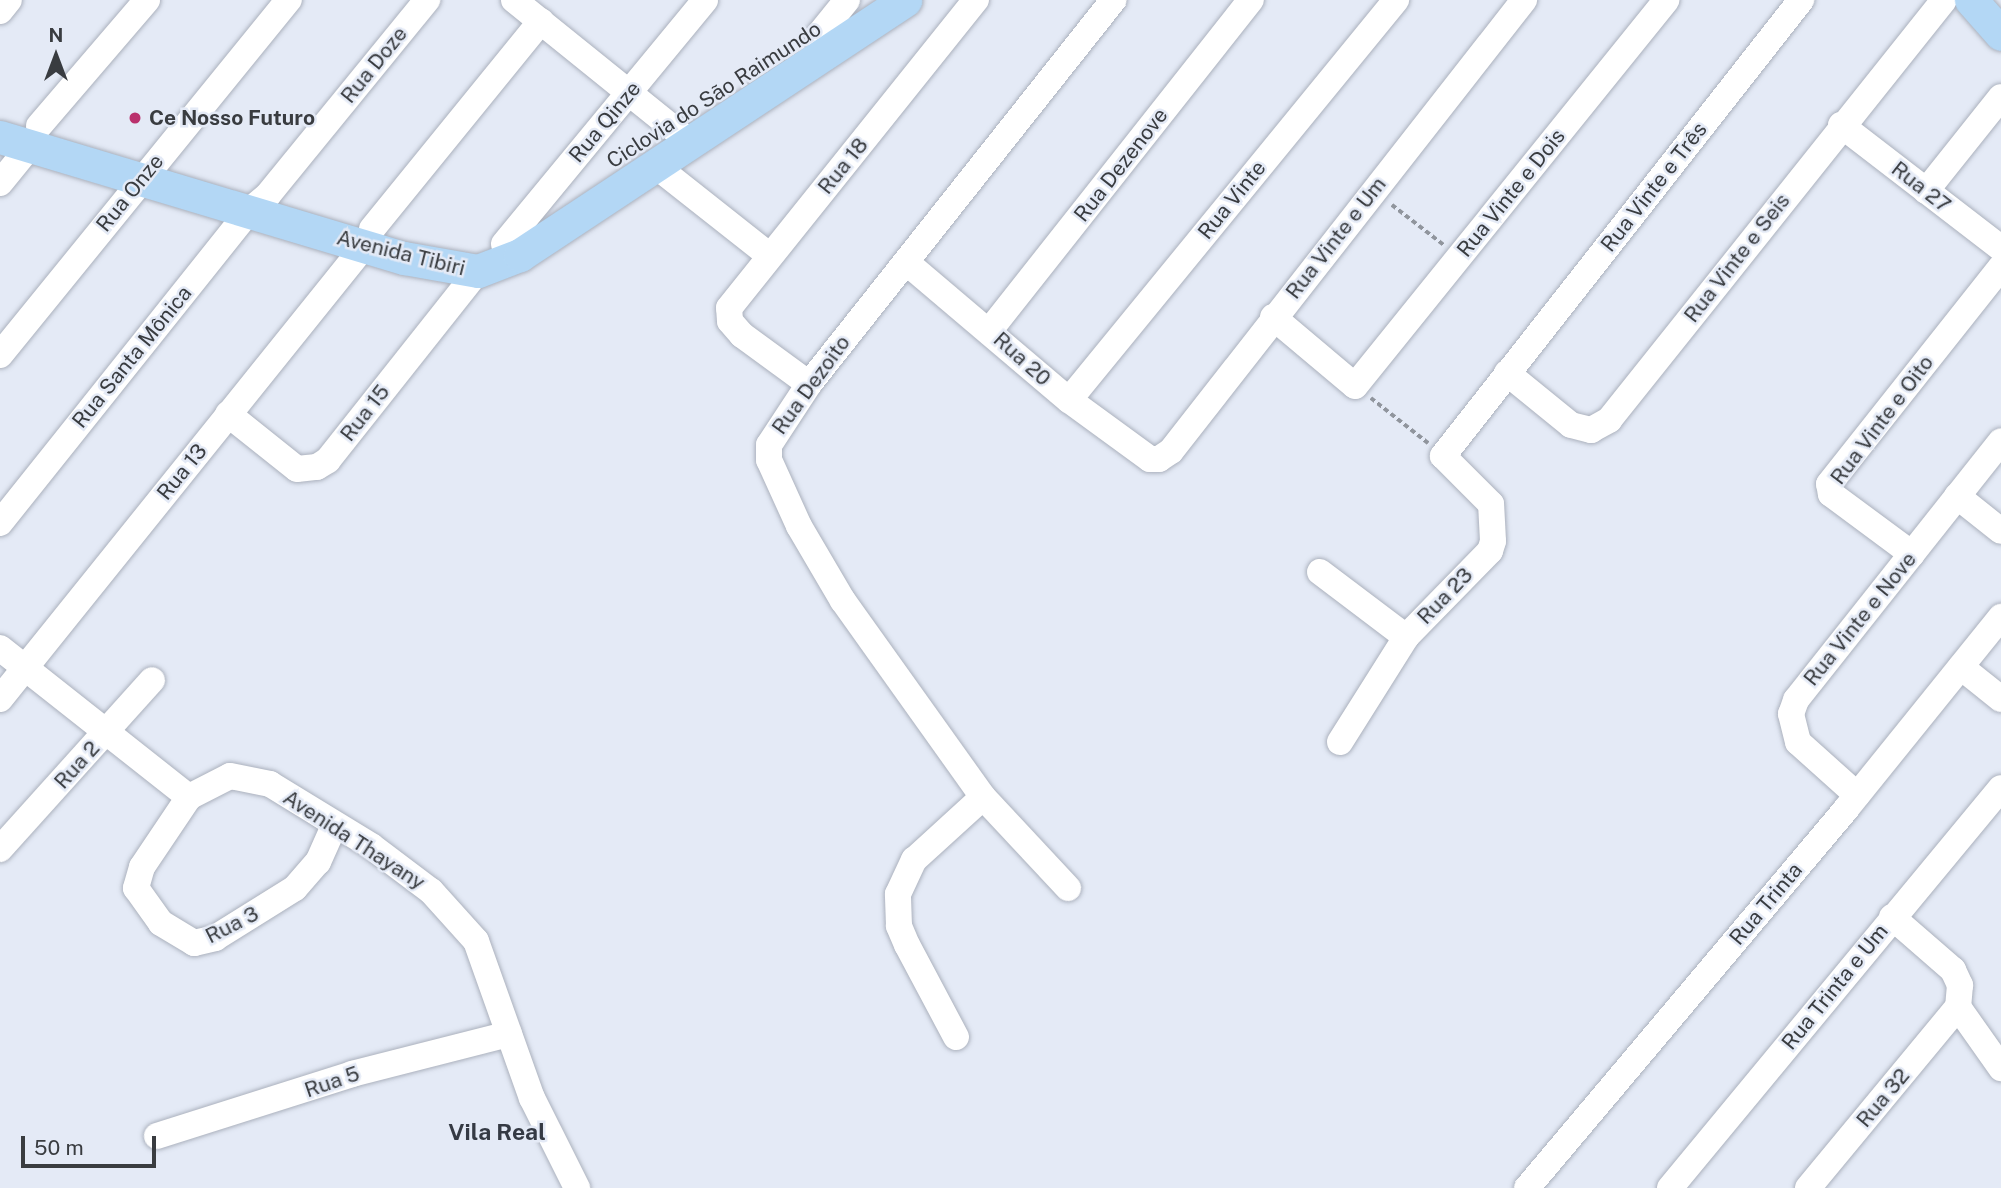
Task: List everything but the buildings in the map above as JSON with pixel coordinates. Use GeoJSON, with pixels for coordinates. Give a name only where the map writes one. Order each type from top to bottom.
{"type":"FeatureCollection","features":[{"type":"Feature","properties":{"kind":"main road","name":"Avenida Tibiri"},"geometry":{"type":"LineString","coordinates":[[0,116],[24,136],[149,170],[369,237],[448,268],[478,271],[520,255],[656,166],[683,137],[818,36],[873,0]]}},
{"type":"Feature","properties":{"kind":"main road","name":"Avenida Tibiri"},"geometry":{"type":"LineString","coordinates":[[369,237],[463,252],[504,244],[905,0]]}},
{"type":"Feature","properties":{"kind":"main road"},"geometry":{"type":"LineString","coordinates":[[1971,0],[2001,34]]}},
{"type":"Feature","properties":{"kind":"street"},"geometry":{"type":"LineString","coordinates":[[0,11],[9,0]]}},
{"type":"Feature","properties":{"kind":"street"},"geometry":{"type":"LineString","coordinates":[[0,183],[24,136],[147,0]]}},
{"type":"Feature","properties":{"kind":"street","name":"Rua Onze"},"geometry":{"type":"LineString","coordinates":[[0,355],[289,0]]}},
{"type":"Feature","properties":{"kind":"street","name":"Rua Doze"},"geometry":{"type":"LineString","coordinates":[[258,203],[427,0]]}},
{"type":"Feature","properties":{"kind":"street"},"geometry":{"type":"LineString","coordinates":[[514,0],[683,137]]}},
{"type":"Feature","properties":{"kind":"street","name":"Rua Qinze"},"geometry":{"type":"LineString","coordinates":[[504,244],[705,0]]}},
{"type":"Feature","properties":{"kind":"street"},"geometry":{"type":"LineString","coordinates":[[818,36],[847,0]]}},
{"type":"Feature","properties":{"kind":"street","name":"Rua 18"},"geometry":{"type":"LineString","coordinates":[[809,384],[742,335],[730,321],[729,308],[976,0]]}},
{"type":"Feature","properties":{"kind":"street","name":"Rua Dezoito"},"geometry":{"type":"LineString","coordinates":[[1068,888],[983,797],[843,601],[778,483],[769,445],[809,384],[1113,0]]}},
{"type":"Feature","properties":{"kind":"street","name":"Rua Dezenove"},"geometry":{"type":"LineString","coordinates":[[990,330],[1251,0]]}},
{"type":"Feature","properties":{"kind":"street","name":"Rua Vinte"},"geometry":{"type":"LineString","coordinates":[[1069,400],[1396,0]]}},
{"type":"Feature","properties":{"kind":"street","name":"Rua Vinte e Um"},"geometry":{"type":"LineString","coordinates":[[1141,453],[1154,460],[1171,451],[1273,317],[1524,0]]}},
{"type":"Feature","properties":{"kind":"street","name":"Rua Vinte e Dois"},"geometry":{"type":"LineString","coordinates":[[1355,386],[1667,0]]}},
{"type":"Feature","properties":{"kind":"street","name":"Rua Vinte e Três"},"geometry":{"type":"LineString","coordinates":[[1507,373],[1801,0]]}},
{"type":"Feature","properties":{"kind":"street","name":"Rua Vinte e Seis"},"geometry":{"type":"LineString","coordinates":[[1507,373],[1571,425],[1591,430],[1609,420],[1841,125],[1944,0]]}},
{"type":"Feature","properties":{"kind":"street","name":"Rua 13"},"geometry":{"type":"LineString","coordinates":[[0,699],[541,22]]}},
{"type":"Feature","properties":{"kind":"street"},"geometry":{"type":"LineString","coordinates":[[1926,191],[2001,97]]}},
{"type":"Feature","properties":{"kind":"street","name":"Rua 27"},"geometry":{"type":"LineString","coordinates":[[1841,125],[2001,248]]}},
{"type":"Feature","properties":{"kind":"street"},"geometry":{"type":"LineString","coordinates":[[656,166],[771,256]]}},
{"type":"Feature","properties":{"kind":"street","name":"Rua Santa Mônica"},"geometry":{"type":"LineString","coordinates":[[0,523],[258,203]]}},
{"type":"Feature","properties":{"kind":"street","name":"Rua 20"},"geometry":{"type":"LineString","coordinates":[[906,262],[990,330],[1069,400],[1141,453]]}},
{"type":"Feature","properties":{"kind":"street","name":"Rua Vinte e Oito"},"geometry":{"type":"LineString","coordinates":[[1912,554],[1832,494],[1829,484],[2001,267]]}},
{"type":"Feature","properties":{"kind":"street","name":"Rua 15"},"geometry":{"type":"LineString","coordinates":[[228,414],[297,469],[317,467],[328,460],[478,271]]}},
{"type":"Feature","properties":{"kind":"street"},"geometry":{"type":"LineString","coordinates":[[1273,317],[1355,386]]}},
{"type":"Feature","properties":{"kind":"street"},"geometry":{"type":"LineString","coordinates":[[1443,456],[1507,373]]}},
{"type":"Feature","properties":{"kind":"street","name":"Rua Vinte e Nove"},"geometry":{"type":"LineString","coordinates":[[1857,795],[1798,742],[1791,714],[1803,689],[2001,441]]}},
{"type":"Feature","properties":{"kind":"street","name":"Rua 23"},"geometry":{"type":"LineString","coordinates":[[1340,741],[1406,637],[1490,551],[1496,528],[1491,504],[1443,456]]}},
{"type":"Feature","properties":{"kind":"street"},"geometry":{"type":"LineString","coordinates":[[1957,496],[2001,531]]}},
{"type":"Feature","properties":{"kind":"street"},"geometry":{"type":"LineString","coordinates":[[1320,572],[1406,637]]}},
{"type":"Feature","properties":{"kind":"street","name":"Rua Trinta"},"geometry":{"type":"LineString","coordinates":[[1527,1188],[1857,795],[2001,617]]}},
{"type":"Feature","properties":{"kind":"street"},"geometry":{"type":"LineString","coordinates":[[0,648],[189,797]]}},
{"type":"Feature","properties":{"kind":"street"},"geometry":{"type":"LineString","coordinates":[[1961,667],[2001,699]]}},
{"type":"Feature","properties":{"kind":"street","name":"Rua 2"},"geometry":{"type":"LineString","coordinates":[[0,849],[152,681]]}},
{"type":"Feature","properties":{"kind":"street","name":"Avenida Thayany"},"geometry":{"type":"LineString","coordinates":[[189,797],[230,776],[270,785],[398,865],[456,917],[476,941],[492,977],[532,1098],[577,1188]]}},
{"type":"Feature","properties":{"kind":"street","name":"Rua Trinta e Um"},"geometry":{"type":"LineString","coordinates":[[1670,1188],[2001,788]]}},
{"type":"Feature","properties":{"kind":"street","name":"Rua 3"},"geometry":{"type":"LineString","coordinates":[[189,797],[142,867],[136,888],[161,923],[194,943],[235,927],[295,888],[318,862],[334,826]]}},
{"type":"Feature","properties":{"kind":"street"},"geometry":{"type":"LineString","coordinates":[[956,1037],[907,945],[900,926],[898,894],[914,860],[983,797]]}},
{"type":"Feature","properties":{"kind":"street"},"geometry":{"type":"LineString","coordinates":[[1892,918],[1953,970],[1961,985],[1958,1007],[2001,1069]]}},
{"type":"Feature","properties":{"kind":"street","name":"Rua 32"},"geometry":{"type":"LineString","coordinates":[[1808,1188],[1958,1007]]}},
{"type":"Feature","properties":{"kind":"street","name":"Rua 5"},"geometry":{"type":"LineString","coordinates":[[157,1136],[352,1073],[509,1034]]}},
{"type":"Feature","properties":{"kind":"path"},"geometry":{"type":"LineString","coordinates":[[1373,191],[1460,256]]}},
{"type":"Feature","properties":{"kind":"path"},"geometry":{"type":"LineString","coordinates":[[1355,386],[1443,456]]}},
{"type":"Feature","properties":{"kind":"place","name":"Ce Nosso Futuro"},"geometry":{"type":"Point","coordinates":[135,118]}},
{"type":"Feature","properties":{"kind":"district","name":"Vila Real"},"geometry":{"type":"Point","coordinates":[497,1132]}}]}
